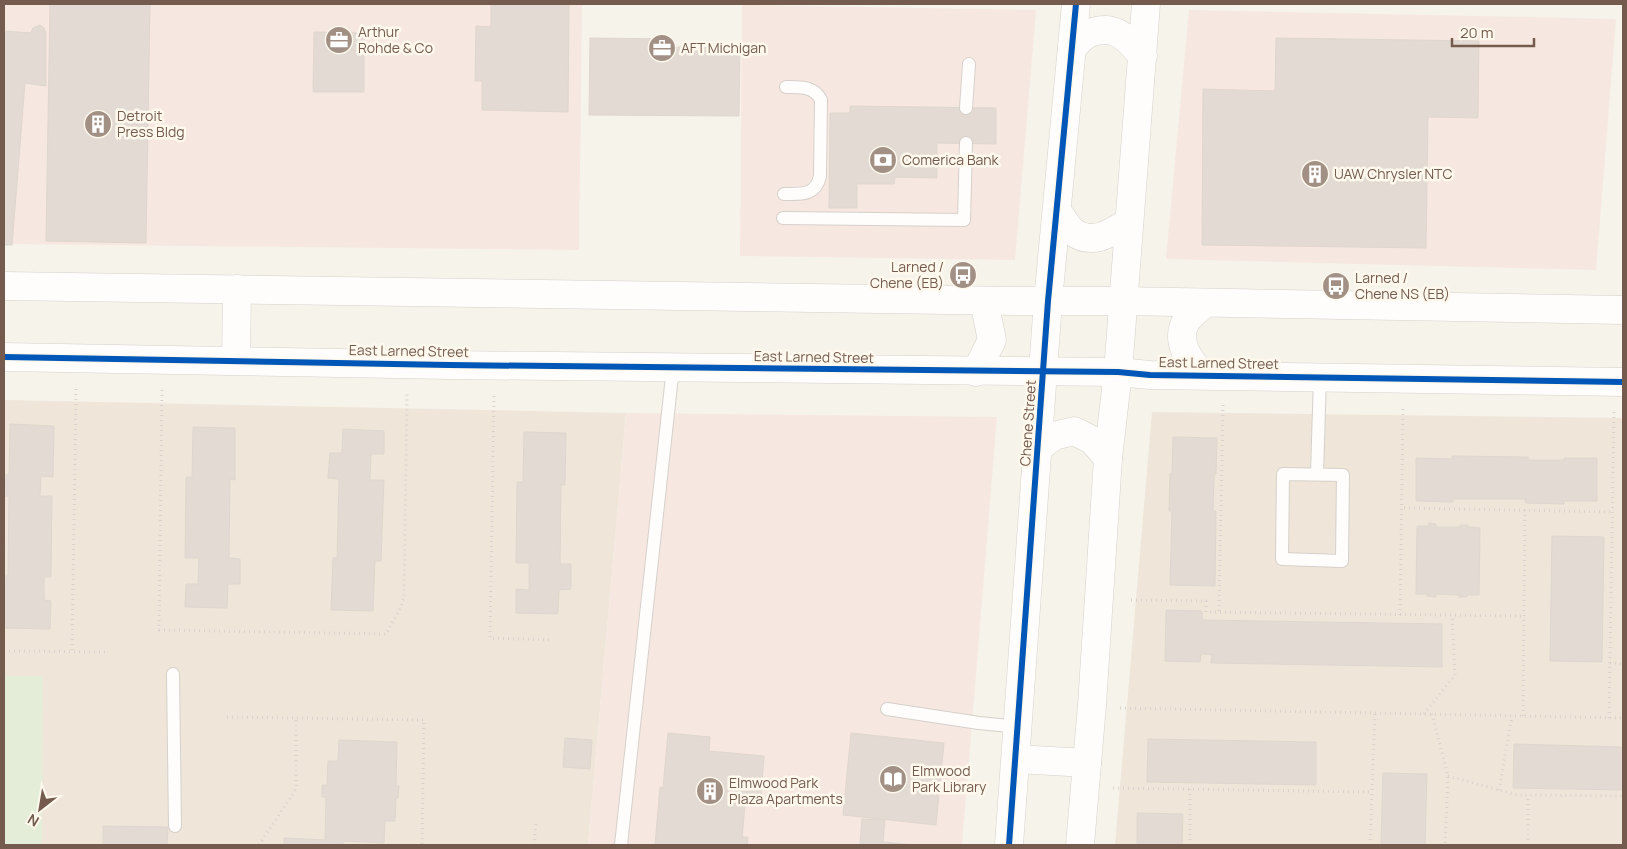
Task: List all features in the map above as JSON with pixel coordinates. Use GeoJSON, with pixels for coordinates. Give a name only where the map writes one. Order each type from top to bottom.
{"type":"FeatureCollection","features":[{"type":"Feature","properties":{"kind":"street","name":"Chene Street"},"geometry":{"type":"LineString","coordinates":[[1009,845],[1019,727],[1048,301],[1058,213],[1076,4]]}},
{"type":"Feature","properties":{"kind":"street"},"geometry":{"type":"LineString","coordinates":[[1080,845],[1108,458],[1118,372],[1146,4]]}},
{"type":"Feature","properties":{"kind":"street"},"geometry":{"type":"LineString","coordinates":[[1072,48],[1089,33],[1108,29],[1126,37],[1143,56]]}},
{"type":"Feature","properties":{"kind":"street"},"geometry":{"type":"LineString","coordinates":[[1058,213],[1073,231],[1090,239],[1109,235],[1129,222]]}},
{"type":"Feature","properties":{"kind":"street"},"geometry":{"type":"LineString","coordinates":[[4,286],[984,301],[1122,301],[1204,304],[1623,310]]}},
{"type":"Feature","properties":{"kind":"street"},"geometry":{"type":"LineString","coordinates":[[236,360],[237,289]]}},
{"type":"Feature","properties":{"kind":"street"},"geometry":{"type":"LineString","coordinates":[[976,372],[992,340],[984,301]]}},
{"type":"Feature","properties":{"kind":"street"},"geometry":{"type":"LineString","coordinates":[[1202,375],[1187,358],[1181,338],[1186,320],[1204,304]]}},
{"type":"Feature","properties":{"kind":"street","name":"East Larned Street"},"geometry":{"type":"LineString","coordinates":[[4,357],[976,372],[1118,372],[1150,375],[1320,376],[1623,382]]}},
{"type":"Feature","properties":{"kind":"street"},"geometry":{"type":"LineString","coordinates":[[1038,448],[1054,436],[1074,431],[1092,440],[1108,458]]}},
{"type":"Feature","properties":{"kind":"street"},"geometry":{"type":"LineString","coordinates":[[1016,759],[1087,763]]}},
{"type":"Feature","properties":{"kind":"lane"},"geometry":{"type":"LineString","coordinates":[[966,108],[968,64]]}},
{"type":"Feature","properties":{"kind":"lane"},"geometry":{"type":"LineString","coordinates":[[784,194],[800,194],[812,190],[819,182],[820,166],[821,100],[815,92],[806,87],[786,87]]}},
{"type":"Feature","properties":{"kind":"lane"},"geometry":{"type":"LineString","coordinates":[[783,218],[964,220],[966,143]]}},
{"type":"Feature","properties":{"kind":"lane"},"geometry":{"type":"LineString","coordinates":[[622,845],[672,367]]}},
{"type":"Feature","properties":{"kind":"lane"},"geometry":{"type":"LineString","coordinates":[[1317,474],[1320,376]]}},
{"type":"Feature","properties":{"kind":"lane"},"geometry":{"type":"LineString","coordinates":[[1283,474],[1317,474],[1343,475],[1342,560],[1282,559],[1283,474]]}},
{"type":"Feature","properties":{"kind":"lane"},"geometry":{"type":"LineString","coordinates":[[173,674],[175,826]]}},
{"type":"Feature","properties":{"kind":"lane"},"geometry":{"type":"LineString","coordinates":[[887,709],[1019,727]]}},
{"type":"Feature","properties":{"kind":"path"},"geometry":{"type":"LineString","coordinates":[[72,650],[76,389]]}},
{"type":"Feature","properties":{"kind":"path"},"geometry":{"type":"LineString","coordinates":[[162,390],[159,630],[386,634],[399,612],[404,598],[407,394]]}},
{"type":"Feature","properties":{"kind":"path"},"geometry":{"type":"LineString","coordinates":[[494,396],[490,638],[553,640]]}},
{"type":"Feature","properties":{"kind":"path"},"geometry":{"type":"LineString","coordinates":[[1219,611],[1223,405]]}},
{"type":"Feature","properties":{"kind":"path"},"geometry":{"type":"LineString","coordinates":[[1400,615],[1403,408]]}},
{"type":"Feature","properties":{"kind":"path"},"geometry":{"type":"LineString","coordinates":[[1609,718],[1614,412]]}},
{"type":"Feature","properties":{"kind":"path"},"geometry":{"type":"LineString","coordinates":[[1404,508],[1612,512]]}},
{"type":"Feature","properties":{"kind":"path"},"geometry":{"type":"LineString","coordinates":[[1523,716],[1525,510]]}},
{"type":"Feature","properties":{"kind":"path"},"geometry":{"type":"LineString","coordinates":[[1130,600],[1206,601],[1206,612],[1524,616]]}},
{"type":"Feature","properties":{"kind":"path"},"geometry":{"type":"LineString","coordinates":[[1424,714],[1455,675],[1452,615]]}},
{"type":"Feature","properties":{"kind":"path"},"geometry":{"type":"LineString","coordinates":[[4,651],[72,650],[106,652]]}},
{"type":"Feature","properties":{"kind":"path"},"geometry":{"type":"LineString","coordinates":[[1610,663],[1623,664]]}},
{"type":"Feature","properties":{"kind":"path"},"geometry":{"type":"LineString","coordinates":[[1120,708],[1623,718]]}},
{"type":"Feature","properties":{"kind":"path"},"geometry":{"type":"LineString","coordinates":[[1370,845],[1375,713]]}},
{"type":"Feature","properties":{"kind":"path"},"geometry":{"type":"LineString","coordinates":[[1432,714],[1448,776],[1445,845]]}},
{"type":"Feature","properties":{"kind":"path"},"geometry":{"type":"LineString","coordinates":[[1499,790],[1512,716]]}},
{"type":"Feature","properties":{"kind":"path"},"geometry":{"type":"LineString","coordinates":[[227,717],[424,720],[422,845]]}},
{"type":"Feature","properties":{"kind":"path"},"geometry":{"type":"LineString","coordinates":[[259,845],[296,789],[296,718]]}},
{"type":"Feature","properties":{"kind":"path"},"geometry":{"type":"LineString","coordinates":[[1448,776],[1517,795],[1623,796]]}},
{"type":"Feature","properties":{"kind":"path"},"geometry":{"type":"LineString","coordinates":[[1113,788],[1372,792]]}},
{"type":"Feature","properties":{"kind":"path"},"geometry":{"type":"LineString","coordinates":[[1190,789],[1190,845]]}},
{"type":"Feature","properties":{"kind":"path"},"geometry":{"type":"LineString","coordinates":[[1528,795],[1528,845]]}},
{"type":"Feature","properties":{"kind":"path"},"geometry":{"type":"LineString","coordinates":[[534,845],[536,824]]}},
{"type":"Feature","properties":{"kind":"shaded area"},"geometry":{"type":"Polygon","coordinates":[[[4,4],[582,5],[579,250],[4,244],[4,4]]]}},
{"type":"Feature","properties":{"kind":"shaded area"},"geometry":{"type":"Polygon","coordinates":[[[742,5],[1036,10],[1015,260],[740,256],[742,5]]]}},
{"type":"Feature","properties":{"kind":"shaded area"},"geometry":{"type":"Polygon","coordinates":[[[1189,10],[1616,19],[1596,270],[1166,259],[1189,10]]]}},
{"type":"Feature","properties":{"kind":"shaded area"},"geometry":{"type":"Polygon","coordinates":[[[4,400],[626,413],[588,845],[4,845],[4,400]]]}},
{"type":"Feature","properties":{"kind":"shaded area"},"geometry":{"type":"Polygon","coordinates":[[[1152,412],[1623,418],[1623,845],[1115,845],[1152,412]]]}},
{"type":"Feature","properties":{"kind":"shaded area"},"geometry":{"type":"Polygon","coordinates":[[[626,413],[997,417],[962,845],[588,845],[626,413]]]}},
{"type":"Feature","properties":{"kind":"green space"},"geometry":{"type":"Polygon","coordinates":[[[4,676],[43,676],[42,845],[4,845],[4,676]]]}},
{"type":"Feature","properties":{"kind":"building","name":"Detroit Press Bldg"},"geometry":{"type":"Polygon","coordinates":[[[50,4],[150,4],[146,243],[46,241],[50,4]]]}},
{"type":"Feature","properties":{"kind":"building"},"geometry":{"type":"Polygon","coordinates":[[[491,4],[569,4],[568,112],[482,110],[482,81],[475,81],[476,26],[491,27],[491,4]]]}},
{"type":"Feature","properties":{"kind":"building"},"geometry":{"type":"Polygon","coordinates":[[[40,25],[46,33],[46,86],[25,83],[12,245],[4,245],[4,31],[31,33],[33,28],[40,25]]]}},
{"type":"Feature","properties":{"kind":"building"},"geometry":{"type":"Polygon","coordinates":[[[314,32],[364,33],[364,92],[313,92],[314,32]]]}},
{"type":"Feature","properties":{"kind":"building"},"geometry":{"type":"Polygon","coordinates":[[[590,38],[673,39],[672,47],[740,48],[739,116],[589,115],[590,38]]]}},
{"type":"Feature","properties":{"kind":"building","name":"UAW Chrysler NTC"},"geometry":{"type":"Polygon","coordinates":[[[1276,38],[1479,41],[1478,118],[1428,117],[1426,248],[1202,245],[1203,89],[1275,91],[1276,38]]]}},
{"type":"Feature","properties":{"kind":"building","name":"Comerica Bank"},"geometry":{"type":"Polygon","coordinates":[[[850,106],[996,108],[996,144],[937,143],[937,178],[895,177],[894,184],[857,184],[857,208],[829,208],[830,113],[850,113],[850,106]]]}},
{"type":"Feature","properties":{"kind":"building"},"geometry":{"type":"Polygon","coordinates":[[[10,424],[54,426],[53,477],[41,476],[40,496],[52,496],[51,577],[44,577],[44,600],[51,601],[50,629],[4,628],[4,576],[8,576],[9,496],[4,496],[4,475],[9,475],[10,424]]]}},
{"type":"Feature","properties":{"kind":"building"},"geometry":{"type":"Polygon","coordinates":[[[193,427],[235,428],[235,480],[230,479],[229,558],[240,559],[240,584],[228,584],[227,608],[185,607],[186,584],[198,584],[199,558],[185,558],[186,477],[192,477],[193,427]]]}},
{"type":"Feature","properties":{"kind":"building"},"geometry":{"type":"Polygon","coordinates":[[[343,429],[384,431],[384,454],[371,454],[370,480],[384,480],[381,561],[375,561],[373,611],[331,610],[333,558],[337,558],[339,479],[328,478],[330,453],[342,453],[343,429]]]}},
{"type":"Feature","properties":{"kind":"building"},"geometry":{"type":"Polygon","coordinates":[[[524,432],[566,433],[565,485],[561,485],[560,564],[571,564],[571,589],[559,590],[558,614],[516,613],[516,589],[529,590],[529,563],[516,563],[517,482],[523,482],[524,432]]]}},
{"type":"Feature","properties":{"kind":"building"},"geometry":{"type":"Polygon","coordinates":[[[1173,437],[1217,438],[1213,511],[1216,511],[1215,586],[1170,585],[1172,511],[1169,511],[1173,437]]]}},
{"type":"Feature","properties":{"kind":"building"},"geometry":{"type":"Polygon","coordinates":[[[1452,456],[1528,457],[1528,460],[1597,458],[1597,501],[1564,501],[1564,504],[1526,503],[1525,499],[1453,499],[1453,502],[1416,501],[1416,458],[1452,459],[1452,456]]]}},
{"type":"Feature","properties":{"kind":"building"},"geometry":{"type":"Polygon","coordinates":[[[1429,523],[1436,524],[1436,527],[1468,525],[1468,527],[1480,528],[1479,595],[1459,597],[1459,595],[1436,594],[1436,597],[1427,596],[1427,594],[1416,594],[1417,526],[1428,526],[1429,523]]]}},
{"type":"Feature","properties":{"kind":"building"},"geometry":{"type":"Polygon","coordinates":[[[1552,536],[1604,537],[1602,662],[1550,661],[1552,536]]]}},
{"type":"Feature","properties":{"kind":"building"},"geometry":{"type":"Polygon","coordinates":[[[1166,610],[1202,611],[1202,620],[1442,624],[1442,667],[1211,663],[1212,655],[1201,654],[1200,662],[1165,661],[1166,610]]]}},
{"type":"Feature","properties":{"kind":"building","name":"Elmwood Park Plaza Apartments"},"geometry":{"type":"Polygon","coordinates":[[[668,733],[710,737],[709,751],[764,756],[761,796],[746,795],[742,837],[748,837],[747,845],[655,845],[660,787],[663,788],[668,733]]]}},
{"type":"Feature","properties":{"kind":"building","name":"Elmwood Park Library"},"geometry":{"type":"Polygon","coordinates":[[[851,733],[944,743],[936,825],[843,815],[851,733]]]}},
{"type":"Feature","properties":{"kind":"building"},"geometry":{"type":"Polygon","coordinates":[[[565,738],[592,740],[590,769],[563,767],[565,738]]]}},
{"type":"Feature","properties":{"kind":"building"},"geometry":{"type":"Polygon","coordinates":[[[1148,739],[1316,742],[1316,785],[1147,782],[1148,739]]]}},
{"type":"Feature","properties":{"kind":"building"},"geometry":{"type":"Polygon","coordinates":[[[339,740],[397,742],[396,786],[399,786],[398,798],[396,798],[395,821],[385,821],[384,843],[343,841],[343,845],[284,845],[284,838],[325,840],[326,797],[322,797],[322,785],[327,785],[328,761],[338,761],[339,740]]]}},
{"type":"Feature","properties":{"kind":"building"},"geometry":{"type":"Polygon","coordinates":[[[1514,744],[1623,747],[1623,790],[1513,788],[1514,744]]]}},
{"type":"Feature","properties":{"kind":"building"},"geometry":{"type":"Polygon","coordinates":[[[1383,773],[1427,774],[1425,845],[1381,845],[1383,773]]]}},
{"type":"Feature","properties":{"kind":"building"},"geometry":{"type":"Polygon","coordinates":[[[1137,813],[1183,814],[1182,845],[1137,845],[1137,813]]]}},
{"type":"Feature","properties":{"kind":"building"},"geometry":{"type":"Polygon","coordinates":[[[862,819],[885,820],[883,842],[914,845],[860,845],[862,819]]]}},
{"type":"Feature","properties":{"kind":"building"},"geometry":{"type":"Polygon","coordinates":[[[103,826],[168,827],[167,845],[103,845],[103,826]]]}},
{"type":"Feature","properties":{"kind":"cycle path"},"geometry":{"type":"LineString","coordinates":[[1009,845],[1048,301],[1076,4]]}},
{"type":"Feature","properties":{"kind":"cycle path"},"geometry":{"type":"LineString","coordinates":[[4,357],[449,365],[1118,372],[1150,375],[1623,382]]}},
{"type":"Feature","properties":{"kind":"place","name":"Arthur Rohde & Co"},"geometry":{"type":"Point","coordinates":[339,40]}},
{"type":"Feature","properties":{"kind":"place","name":"AFT Michigan"},"geometry":{"type":"Point","coordinates":[662,48]}},
{"type":"Feature","properties":{"kind":"place","name":"Detroit Press Bldg"},"geometry":{"type":"Point","coordinates":[98,124]}},
{"type":"Feature","properties":{"kind":"place","name":"Comerica Bank"},"geometry":{"type":"Point","coordinates":[883,160]}},
{"type":"Feature","properties":{"kind":"place","name":"UAW Chrysler NTC"},"geometry":{"type":"Point","coordinates":[1315,174]}},
{"type":"Feature","properties":{"kind":"place","name":"Larned / Chene (EB)"},"geometry":{"type":"Point","coordinates":[963,275]}},
{"type":"Feature","properties":{"kind":"place","name":"Larned / Chene NS (EB)"},"geometry":{"type":"Point","coordinates":[1336,286]}},
{"type":"Feature","properties":{"kind":"place","name":"Elmwood Park Library"},"geometry":{"type":"Point","coordinates":[893,779]}},
{"type":"Feature","properties":{"kind":"place","name":"Elmwood Park Plaza Apartments"},"geometry":{"type":"Point","coordinates":[710,791]}}]}
